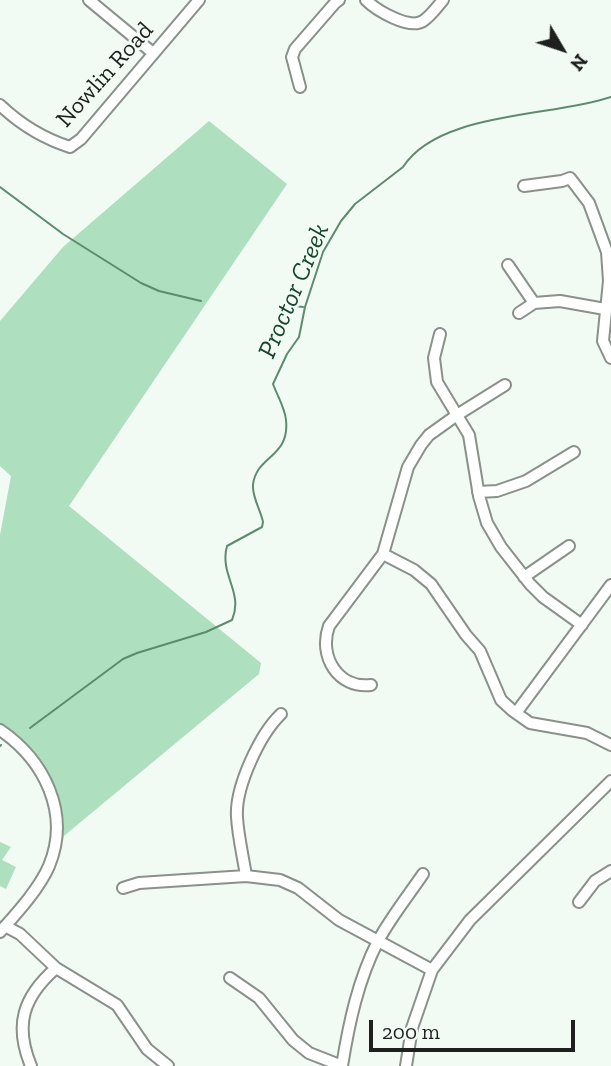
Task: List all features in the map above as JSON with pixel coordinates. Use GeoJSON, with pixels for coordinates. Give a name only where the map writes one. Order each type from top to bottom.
{"type":"FeatureCollection","features":[{"type":"Feature","properties":{"kind":"street"},"geometry":{"type":"LineString","coordinates":[[89,0],[153,53]]}},
{"type":"Feature","properties":{"kind":"street","name":"Nowlin Road"},"geometry":{"type":"LineString","coordinates":[[0,105],[19,123],[52,141],[70,146],[81,139],[199,0]]}},
{"type":"Feature","properties":{"kind":"street"},"geometry":{"type":"LineString","coordinates":[[300,87],[292,57],[295,49],[340,0]]}},
{"type":"Feature","properties":{"kind":"street"},"geometry":{"type":"LineString","coordinates":[[366,0],[375,9],[412,24],[421,23],[443,0]]}},
{"type":"Feature","properties":{"kind":"street"},"geometry":{"type":"LineString","coordinates":[[524,186],[570,178],[589,203],[607,252],[609,281],[603,341],[611,358]]}},
{"type":"Feature","properties":{"kind":"street"},"geometry":{"type":"LineString","coordinates":[[508,265],[534,303]]}},
{"type":"Feature","properties":{"kind":"street"},"geometry":{"type":"LineString","coordinates":[[519,313],[534,303],[560,301],[605,309]]}},
{"type":"Feature","properties":{"kind":"street"},"geometry":{"type":"LineString","coordinates":[[440,334],[434,358],[437,382],[469,435],[478,492],[487,523],[501,547],[542,597],[582,625]]}},
{"type":"Feature","properties":{"kind":"street"},"geometry":{"type":"LineString","coordinates":[[371,685],[361,686],[342,679],[331,666],[326,656],[324,639],[329,626],[383,554],[408,467],[429,435],[505,385]]}},
{"type":"Feature","properties":{"kind":"street"},"geometry":{"type":"LineString","coordinates":[[478,492],[497,491],[526,481],[574,452]]}},
{"type":"Feature","properties":{"kind":"street"},"geometry":{"type":"LineString","coordinates":[[524,577],[569,546]]}},
{"type":"Feature","properties":{"kind":"street"},"geometry":{"type":"LineString","coordinates":[[383,554],[414,570],[431,584],[480,651],[501,700],[516,713],[530,723],[587,733],[611,745]]}},
{"type":"Feature","properties":{"kind":"street"},"geometry":{"type":"LineString","coordinates":[[516,713],[611,585]]}},
{"type":"Feature","properties":{"kind":"street"},"geometry":{"type":"LineString","coordinates":[[246,876],[237,815],[238,801],[260,741],[281,714]]}},
{"type":"Feature","properties":{"kind":"street"},"geometry":{"type":"LineString","coordinates":[[0,730],[18,742],[40,768],[52,796],[56,816],[49,865],[3,929],[20,934],[56,968],[117,1005],[147,1049],[168,1066]]}},
{"type":"Feature","properties":{"kind":"street"},"geometry":{"type":"LineString","coordinates":[[406,1066],[412,1028],[432,970],[470,920],[611,781]]}},
{"type":"Feature","properties":{"kind":"street"},"geometry":{"type":"LineString","coordinates":[[579,902],[595,881],[611,871]]}},
{"type":"Feature","properties":{"kind":"street"},"geometry":{"type":"LineString","coordinates":[[230,978],[259,998],[293,1040],[309,1053],[342,1066],[365,970],[379,940],[423,874]]}},
{"type":"Feature","properties":{"kind":"street"},"geometry":{"type":"LineString","coordinates":[[123,888],[139,883],[246,876],[280,880],[299,888],[339,920],[432,970]]}},
{"type":"Feature","properties":{"kind":"street"},"geometry":{"type":"LineString","coordinates":[[31,1066],[21,1030],[24,1012],[32,994],[56,968]]}},
{"type":"Feature","properties":{"kind":"green space"},"geometry":{"type":"Polygon","coordinates":[[[209,121],[287,184],[69,506],[261,663],[259,674],[53,845],[58,811],[47,778],[0,726],[0,535],[11,476],[0,466],[0,321],[63,247],[209,121]]]}},
{"type":"Feature","properties":{"kind":"green space"},"geometry":{"type":"Polygon","coordinates":[[[0,842],[11,847],[2,860],[16,867],[6,889],[0,886],[0,842]]]}},
{"type":"Feature","properties":{"kind":"waterway","name":"Proctor Creek"},"geometry":{"type":"LineString","coordinates":[[30,728],[123,659],[206,632],[232,620],[235,601],[226,566],[227,546],[262,527],[263,522],[253,490],[255,475],[278,449],[286,432],[284,411],[273,384],[287,354],[299,337],[305,307],[323,252],[341,221],[355,204],[403,167],[420,149],[443,135],[499,119],[611,97]]}},
{"type":"Feature","properties":{"kind":"waterway"},"geometry":{"type":"LineString","coordinates":[[0,187],[63,234],[141,283],[159,291],[201,301]]}},
{"type":"Feature","properties":{"kind":"waterway"},"geometry":{"type":"LineString","coordinates":[[295,306],[303,307]]}}]}
